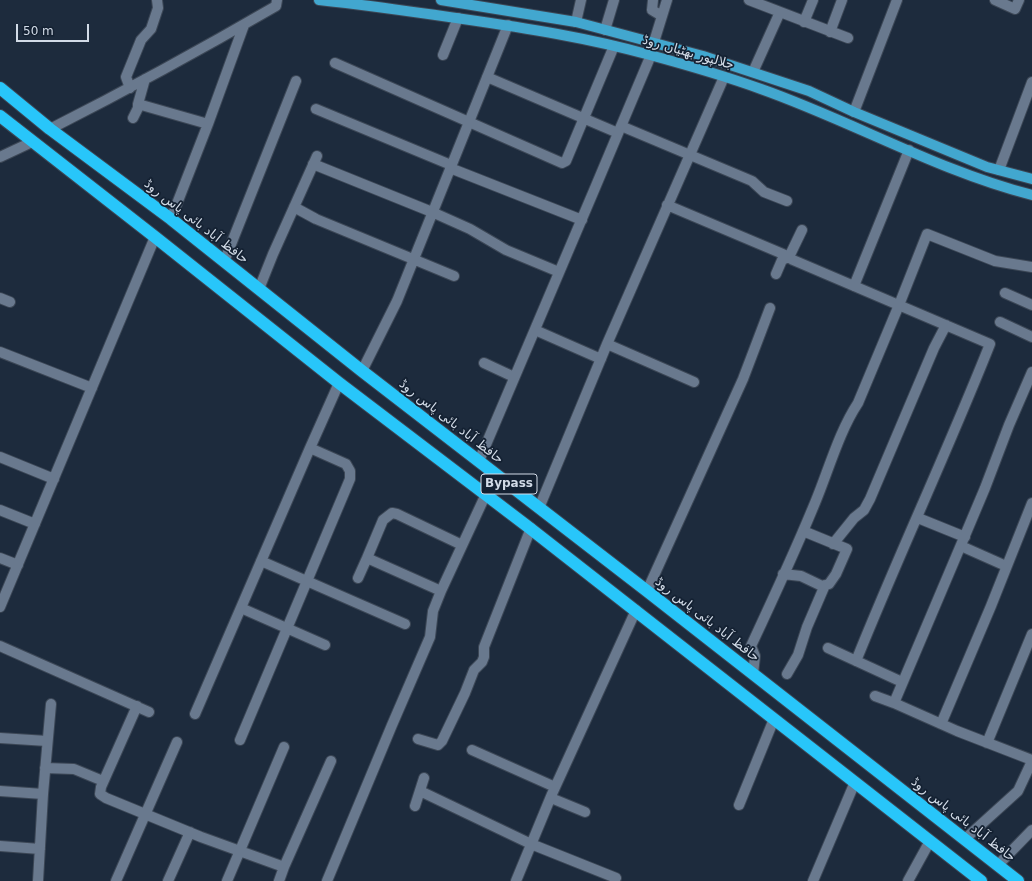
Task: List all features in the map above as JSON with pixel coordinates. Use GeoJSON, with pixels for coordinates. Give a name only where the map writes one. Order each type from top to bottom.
{"type":"FeatureCollection","features":[{"type":"Feature","properties":{"kind":"highway","name":"حافظ آباد بائی پاس روڈ"},"geometry":{"type":"LineString","coordinates":[[0,88],[50,129],[171,219],[362,371],[647,591],[1018,881]]}},
{"type":"Feature","properties":{"kind":"highway","name":"Bypass"},"geometry":{"type":"LineString","coordinates":[[0,116],[339,383],[531,528],[981,881]]}},
{"type":"Feature","properties":{"kind":"main road","name":"جلالپور بھٹیاں روڈ"},"geometry":{"type":"LineString","coordinates":[[319,0],[366,5],[508,25],[584,39],[651,55],[724,77],[806,106],[979,180],[1032,195]]}},
{"type":"Feature","properties":{"kind":"main road","name":"جلالپور بھٹیاں روڈ"},"geometry":{"type":"LineString","coordinates":[[441,0],[494,4],[576,22],[703,56],[809,91],[854,112],[987,167],[1032,179]]}},
{"type":"Feature","properties":{"kind":"street"},"geometry":{"type":"LineString","coordinates":[[130,88],[126,77],[141,40],[151,29],[158,8],[157,0]]}},
{"type":"Feature","properties":{"kind":"street"},"geometry":{"type":"LineString","coordinates":[[50,129],[130,88],[244,25],[276,6],[277,0]]}},
{"type":"Feature","properties":{"kind":"street"},"geometry":{"type":"LineString","coordinates":[[576,22],[581,0]]}},
{"type":"Feature","properties":{"kind":"street"},"geometry":{"type":"LineString","coordinates":[[606,30],[614,0]]}},
{"type":"Feature","properties":{"kind":"street"},"geometry":{"type":"LineString","coordinates":[[653,0],[652,10],[662,16]]}},
{"type":"Feature","properties":{"kind":"street"},"geometry":{"type":"LineString","coordinates":[[654,42],[667,0]]}},
{"type":"Feature","properties":{"kind":"street"},"geometry":{"type":"LineString","coordinates":[[749,0],[760,2],[804,22],[848,38]]}},
{"type":"Feature","properties":{"kind":"street"},"geometry":{"type":"LineString","coordinates":[[804,22],[813,0]]}},
{"type":"Feature","properties":{"kind":"street"},"geometry":{"type":"LineString","coordinates":[[830,32],[842,0]]}},
{"type":"Feature","properties":{"kind":"street"},"geometry":{"type":"LineString","coordinates":[[854,112],[897,0]]}},
{"type":"Feature","properties":{"kind":"street"},"geometry":{"type":"LineString","coordinates":[[995,0],[1015,9],[1019,0]]}},
{"type":"Feature","properties":{"kind":"street"},"geometry":{"type":"LineString","coordinates":[[753,72],[780,12]]}},
{"type":"Feature","properties":{"kind":"street"},"geometry":{"type":"LineString","coordinates":[[443,55],[458,18]]}},
{"type":"Feature","properties":{"kind":"street"},"geometry":{"type":"LineString","coordinates":[[171,219],[244,25]]}},
{"type":"Feature","properties":{"kind":"street"},"geometry":{"type":"LineString","coordinates":[[362,371],[396,301],[508,25]]}},
{"type":"Feature","properties":{"kind":"street"},"geometry":{"type":"LineString","coordinates":[[335,63],[562,162],[566,161],[614,46]]}},
{"type":"Feature","properties":{"kind":"street"},"geometry":{"type":"LineString","coordinates":[[479,461],[651,55]]}},
{"type":"Feature","properties":{"kind":"street"},"geometry":{"type":"LineString","coordinates":[[487,77],[584,118],[620,129],[689,154],[752,181],[764,192],[787,201]]}},
{"type":"Feature","properties":{"kind":"street"},"geometry":{"type":"LineString","coordinates":[[539,508],[607,344],[724,77]]}},
{"type":"Feature","properties":{"kind":"street"},"geometry":{"type":"LineString","coordinates":[[133,118],[138,108],[145,79]]}},
{"type":"Feature","properties":{"kind":"street"},"geometry":{"type":"LineString","coordinates":[[224,262],[296,81]]}},
{"type":"Feature","properties":{"kind":"street"},"geometry":{"type":"LineString","coordinates":[[999,170],[1032,82]]}},
{"type":"Feature","properties":{"kind":"street"},"geometry":{"type":"LineString","coordinates":[[138,104],[208,124]]}},
{"type":"Feature","properties":{"kind":"street"},"geometry":{"type":"LineString","coordinates":[[316,110],[582,220]]}},
{"type":"Feature","properties":{"kind":"street"},"geometry":{"type":"LineString","coordinates":[[0,157],[32,142]]}},
{"type":"Feature","properties":{"kind":"street"},"geometry":{"type":"LineString","coordinates":[[854,286],[909,150]]}},
{"type":"Feature","properties":{"kind":"street"},"geometry":{"type":"LineString","coordinates":[[259,289],[315,160],[470,229],[506,250],[559,272]]}},
{"type":"Feature","properties":{"kind":"street"},"geometry":{"type":"LineString","coordinates":[[667,205],[990,344],[918,518],[886,588],[856,660]]}},
{"type":"Feature","properties":{"kind":"street"},"geometry":{"type":"LineString","coordinates":[[294,207],[316,219],[414,258],[454,276]]}},
{"type":"Feature","properties":{"kind":"street"},"geometry":{"type":"LineString","coordinates":[[776,274],[782,260],[789,257],[802,230]]}},
{"type":"Feature","properties":{"kind":"street"},"geometry":{"type":"LineString","coordinates":[[753,674],[755,656],[751,646],[803,531],[853,411],[858,404],[927,234],[995,261],[1032,268]]}},
{"type":"Feature","properties":{"kind":"street"},"geometry":{"type":"LineString","coordinates":[[0,607],[155,237]]}},
{"type":"Feature","properties":{"kind":"street"},"geometry":{"type":"LineString","coordinates":[[1005,293],[1032,304]]}},
{"type":"Feature","properties":{"kind":"street"},"geometry":{"type":"LineString","coordinates":[[0,298],[10,302]]}},
{"type":"Feature","properties":{"kind":"street"},"geometry":{"type":"LineString","coordinates":[[647,591],[743,379],[770,308]]}},
{"type":"Feature","properties":{"kind":"street"},"geometry":{"type":"LineString","coordinates":[[1000,322],[1032,337]]}},
{"type":"Feature","properties":{"kind":"street"},"geometry":{"type":"LineString","coordinates":[[833,544],[854,518],[864,510],[870,499],[934,348],[946,325]]}},
{"type":"Feature","properties":{"kind":"street"},"geometry":{"type":"LineString","coordinates":[[535,330],[601,359]]}},
{"type":"Feature","properties":{"kind":"street"},"geometry":{"type":"LineString","coordinates":[[607,344],[694,382]]}},
{"type":"Feature","properties":{"kind":"street"},"geometry":{"type":"LineString","coordinates":[[0,352],[92,388]]}},
{"type":"Feature","properties":{"kind":"street"},"geometry":{"type":"LineString","coordinates":[[484,363],[514,377]]}},
{"type":"Feature","properties":{"kind":"street"},"geometry":{"type":"LineString","coordinates":[[894,702],[963,542],[1008,425],[1032,372]]}},
{"type":"Feature","properties":{"kind":"street"},"geometry":{"type":"LineString","coordinates":[[195,714],[339,383]]}},
{"type":"Feature","properties":{"kind":"street"},"geometry":{"type":"LineString","coordinates":[[240,740],[350,479],[350,471],[346,464],[310,448]]}},
{"type":"Feature","properties":{"kind":"street"},"geometry":{"type":"LineString","coordinates":[[0,457],[54,479]]}},
{"type":"Feature","properties":{"kind":"street"},"geometry":{"type":"LineString","coordinates":[[327,881],[430,637],[433,611],[441,591],[486,494]]}},
{"type":"Feature","properties":{"kind":"street"},"geometry":{"type":"LineString","coordinates":[[941,724],[991,606],[1032,503]]}},
{"type":"Feature","properties":{"kind":"street"},"geometry":{"type":"LineString","coordinates":[[0,510],[35,524]]}},
{"type":"Feature","properties":{"kind":"street"},"geometry":{"type":"LineString","coordinates":[[358,578],[383,520],[392,513],[462,545]]}},
{"type":"Feature","properties":{"kind":"street"},"geometry":{"type":"LineString","coordinates":[[918,518],[1006,566]]}},
{"type":"Feature","properties":{"kind":"street"},"geometry":{"type":"LineString","coordinates":[[418,739],[438,745],[442,741],[465,693],[474,670],[482,662],[484,657],[484,647],[531,528]]}},
{"type":"Feature","properties":{"kind":"street"},"geometry":{"type":"LineString","coordinates":[[784,574],[801,576],[822,586],[829,584],[836,574],[847,549],[803,531]]}},
{"type":"Feature","properties":{"kind":"street"},"geometry":{"type":"LineString","coordinates":[[0,558],[18,565]]}},
{"type":"Feature","properties":{"kind":"street"},"geometry":{"type":"LineString","coordinates":[[367,558],[441,591]]}},
{"type":"Feature","properties":{"kind":"street"},"geometry":{"type":"LineString","coordinates":[[261,561],[405,624]]}},
{"type":"Feature","properties":{"kind":"street"},"geometry":{"type":"LineString","coordinates":[[787,674],[798,655],[807,627],[825,585]]}},
{"type":"Feature","properties":{"kind":"street"},"geometry":{"type":"LineString","coordinates":[[241,608],[325,645]]}},
{"type":"Feature","properties":{"kind":"street"},"geometry":{"type":"LineString","coordinates":[[516,881],[555,787],[636,610]]}},
{"type":"Feature","properties":{"kind":"street"},"geometry":{"type":"LineString","coordinates":[[987,743],[1032,634]]}},
{"type":"Feature","properties":{"kind":"street"},"geometry":{"type":"LineString","coordinates":[[0,646],[148,712]]}},
{"type":"Feature","properties":{"kind":"street"},"geometry":{"type":"LineString","coordinates":[[828,648],[902,682]]}},
{"type":"Feature","properties":{"kind":"street"},"geometry":{"type":"LineString","coordinates":[[875,696],[894,702],[941,724],[1032,761],[1018,791],[965,839]]}},
{"type":"Feature","properties":{"kind":"street"},"geometry":{"type":"LineString","coordinates":[[38,881],[43,794],[51,704]]}},
{"type":"Feature","properties":{"kind":"street"},"geometry":{"type":"LineString","coordinates":[[137,706],[101,787],[100,794],[106,798],[190,832],[284,867]]}},
{"type":"Feature","properties":{"kind":"street"},"geometry":{"type":"LineString","coordinates":[[739,804],[774,719]]}},
{"type":"Feature","properties":{"kind":"street"},"geometry":{"type":"LineString","coordinates":[[0,738],[47,741]]}},
{"type":"Feature","properties":{"kind":"street"},"geometry":{"type":"LineString","coordinates":[[116,881],[177,742]]}},
{"type":"Feature","properties":{"kind":"street"},"geometry":{"type":"LineString","coordinates":[[227,881],[284,747]]}},
{"type":"Feature","properties":{"kind":"street"},"geometry":{"type":"LineString","coordinates":[[472,750],[555,787]]}},
{"type":"Feature","properties":{"kind":"street"},"geometry":{"type":"LineString","coordinates":[[279,881],[331,761]]}},
{"type":"Feature","properties":{"kind":"street"},"geometry":{"type":"LineString","coordinates":[[45,768],[74,770],[104,781]]}},
{"type":"Feature","properties":{"kind":"street"},"geometry":{"type":"LineString","coordinates":[[415,806],[424,778]]}},
{"type":"Feature","properties":{"kind":"street"},"geometry":{"type":"LineString","coordinates":[[813,881],[855,782]]}},
{"type":"Feature","properties":{"kind":"street"},"geometry":{"type":"LineString","coordinates":[[0,791],[43,794]]}},
{"type":"Feature","properties":{"kind":"street"},"geometry":{"type":"LineString","coordinates":[[420,791],[531,844],[616,878]]}},
{"type":"Feature","properties":{"kind":"street"},"geometry":{"type":"LineString","coordinates":[[551,798],[585,812]]}},
{"type":"Feature","properties":{"kind":"street"},"geometry":{"type":"LineString","coordinates":[[998,865],[1032,830]]}},
{"type":"Feature","properties":{"kind":"street"},"geometry":{"type":"LineString","coordinates":[[168,881],[190,832]]}},
{"type":"Feature","properties":{"kind":"street"},"geometry":{"type":"LineString","coordinates":[[908,881],[930,841]]}},
{"type":"Feature","properties":{"kind":"street"},"geometry":{"type":"LineString","coordinates":[[0,846],[40,849]]}}]}
